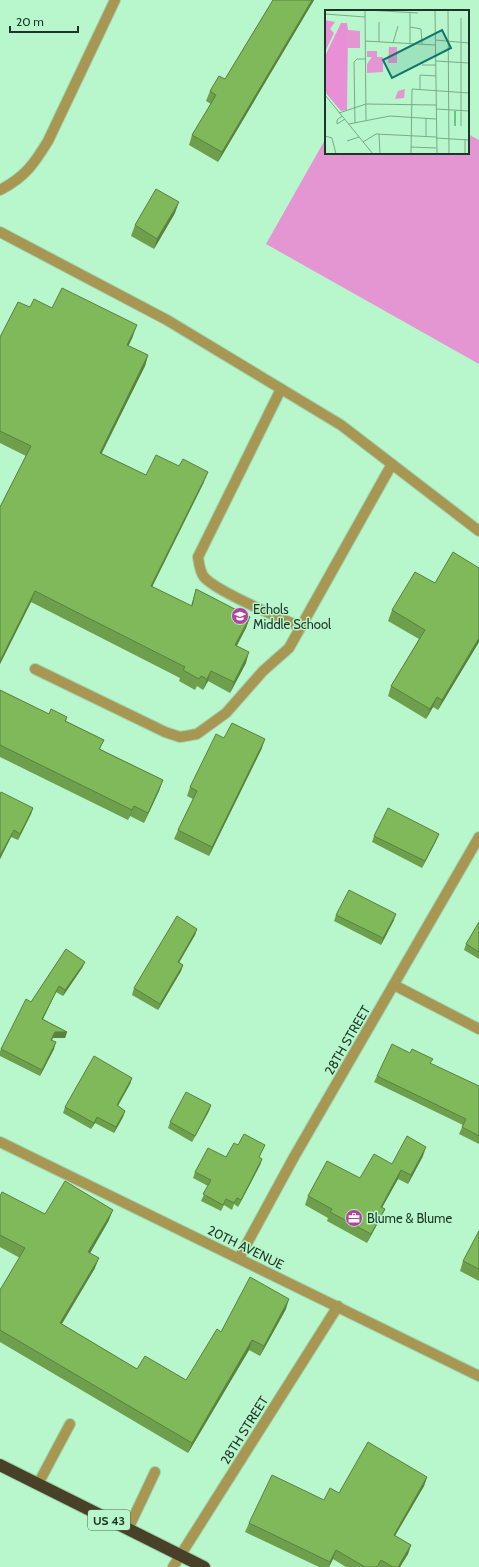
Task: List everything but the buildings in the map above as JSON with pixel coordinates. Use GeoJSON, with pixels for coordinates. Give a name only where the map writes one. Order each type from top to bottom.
{"type":"FeatureCollection","features":[{"type":"Feature","properties":{"kind":"highway","name":"US 43"},"geometry":{"type":"LineString","coordinates":[[0,1465],[204,1567]]}},
{"type":"Feature","properties":{"kind":"street"},"geometry":{"type":"LineString","coordinates":[[0,190],[17,181],[34,162],[48,141],[115,0]]}},
{"type":"Feature","properties":{"kind":"street"},"geometry":{"type":"LineString","coordinates":[[0,232],[167,320],[341,425],[479,530]]}},
{"type":"Feature","properties":{"kind":"street"},"geometry":{"type":"LineString","coordinates":[[281,389],[198,557],[198,562],[204,578],[218,588],[301,627]]}},
{"type":"Feature","properties":{"kind":"street"},"geometry":{"type":"LineString","coordinates":[[35,669],[165,732],[180,737],[197,734],[226,712],[263,671],[289,648],[392,464]]}},
{"type":"Feature","properties":{"kind":"street","name":"28TH STREET"},"geometry":{"type":"LineString","coordinates":[[239,1258],[294,1156],[479,836]]}},
{"type":"Feature","properties":{"kind":"street"},"geometry":{"type":"LineString","coordinates":[[394,985],[479,1029]]}},
{"type":"Feature","properties":{"kind":"street","name":"20TH AVENUE"},"geometry":{"type":"LineString","coordinates":[[0,1142],[479,1376]]}},
{"type":"Feature","properties":{"kind":"street","name":"28TH STREET"},"geometry":{"type":"LineString","coordinates":[[173,1567],[338,1306]]}},
{"type":"Feature","properties":{"kind":"street"},"geometry":{"type":"LineString","coordinates":[[38,1484],[70,1424]]}},
{"type":"Feature","properties":{"kind":"street"},"geometry":{"type":"LineString","coordinates":[[128,1529],[155,1472]]}},
{"type":"Feature","properties":{"kind":"shaded area"},"geometry":{"type":"Polygon","coordinates":[[[469,135],[479,140],[479,364],[266,244],[325,140],[325,154],[469,154],[469,135]]]}},
{"type":"Feature","properties":{"kind":"place","name":"Echols Middle School"},"geometry":{"type":"Point","coordinates":[240,616]}},
{"type":"Feature","properties":{"kind":"place","name":"Blume & Blume"},"geometry":{"type":"Point","coordinates":[354,1218]}}]}
